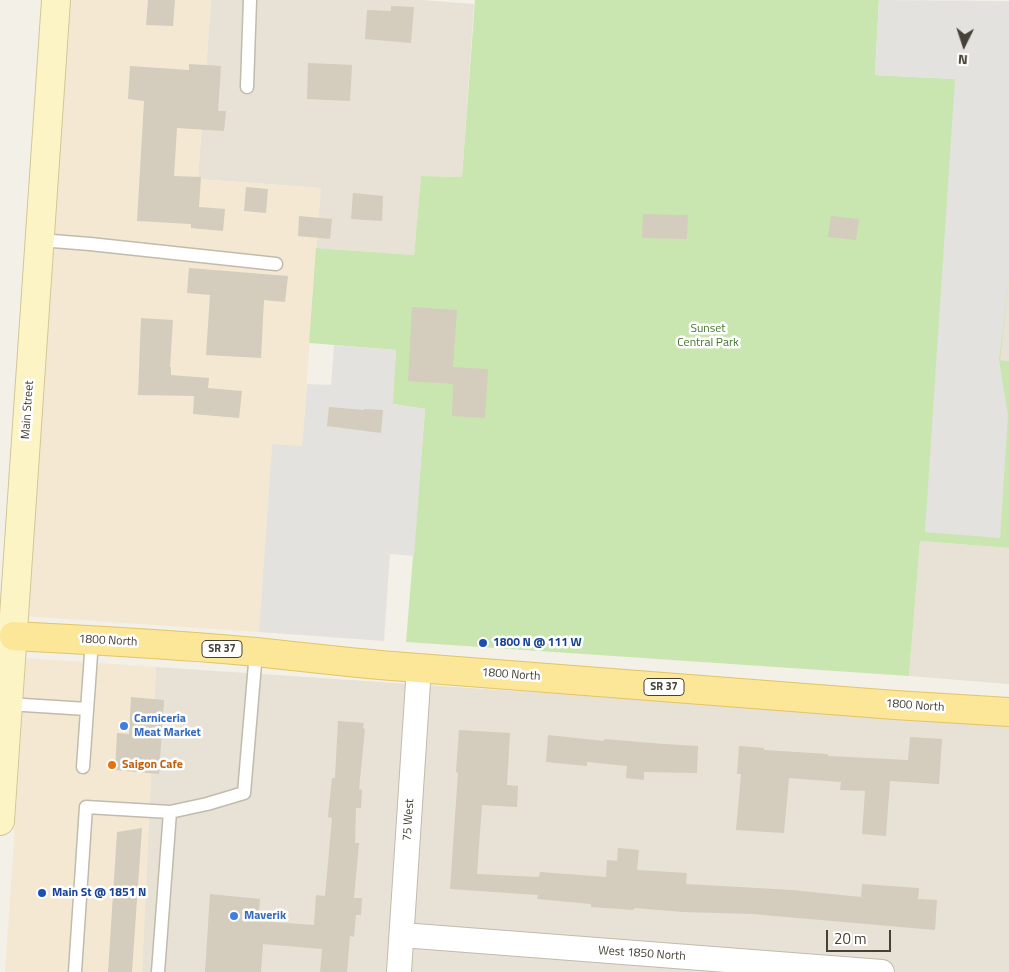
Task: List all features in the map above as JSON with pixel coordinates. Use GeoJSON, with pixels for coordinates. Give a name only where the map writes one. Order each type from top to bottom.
{"type":"FeatureCollection","features":[{"type":"Feature","properties":{"kind":"main road","name":"Main Street"},"geometry":{"type":"LineString","coordinates":[[0,821],[56,0]]}},
{"type":"Feature","properties":{"kind":"main road","name":"1800 North"},"geometry":{"type":"LineString","coordinates":[[14,636],[256,652],[319,660],[419,668],[1009,712]]}},
{"type":"Feature","properties":{"kind":"street","name":"75 West"},"geometry":{"type":"LineString","coordinates":[[399,972],[419,668]]}},
{"type":"Feature","properties":{"kind":"street","name":"West 1850 North"},"geometry":{"type":"LineString","coordinates":[[402,935],[882,972]]}},
{"type":"Feature","properties":{"kind":"lane"},"geometry":{"type":"LineString","coordinates":[[247,86],[250,0]]}},
{"type":"Feature","properties":{"kind":"lane"},"geometry":{"type":"LineString","coordinates":[[40,240],[276,264]]}},
{"type":"Feature","properties":{"kind":"lane"},"geometry":{"type":"LineString","coordinates":[[83,768],[92,640]]}},
{"type":"Feature","properties":{"kind":"lane"},"geometry":{"type":"LineString","coordinates":[[75,972],[86,807],[170,812],[244,793],[256,652]]}},
{"type":"Feature","properties":{"kind":"lane"},"geometry":{"type":"LineString","coordinates":[[8,704],[87,710]]}},
{"type":"Feature","properties":{"kind":"lane"},"geometry":{"type":"LineString","coordinates":[[158,972],[170,812]]}},
{"type":"Feature","properties":{"kind":"shaded area"},"geometry":{"type":"Polygon","coordinates":[[[66,0],[211,0],[198,179],[321,188],[302,446],[272,444],[259,632],[22,616],[66,0]]]}},
{"type":"Feature","properties":{"kind":"shaded area"},"geometry":{"type":"Polygon","coordinates":[[[211,0],[422,0],[474,4],[462,177],[421,176],[414,255],[316,248],[320,188],[198,179],[211,0]]]}},
{"type":"Feature","properties":{"kind":"shaded area"},"geometry":{"type":"Polygon","coordinates":[[[879,0],[1009,1],[1009,278],[999,360],[1008,416],[1000,538],[925,532],[955,79],[875,75],[879,0]]]}},
{"type":"Feature","properties":{"kind":"shaded area"},"geometry":{"type":"Polygon","coordinates":[[[1009,278],[1009,361],[999,360],[1009,278]]]}},
{"type":"Feature","properties":{"kind":"shaded area"},"geometry":{"type":"Polygon","coordinates":[[[334,345],[396,350],[393,404],[425,409],[414,556],[390,554],[384,641],[259,632],[272,444],[302,446],[307,384],[331,385],[334,345]]]}},
{"type":"Feature","properties":{"kind":"shaded area"},"geometry":{"type":"Polygon","coordinates":[[[920,541],[1009,548],[1009,684],[909,676],[920,541]]]}},
{"type":"Feature","properties":{"kind":"shaded area"},"geometry":{"type":"Polygon","coordinates":[[[26,658],[156,667],[142,972],[5,972],[26,658]]]}},
{"type":"Feature","properties":{"kind":"shaded area"},"geometry":{"type":"Polygon","coordinates":[[[156,667],[1009,724],[1009,972],[142,972],[156,667]]]}},
{"type":"Feature","properties":{"kind":"green space","name":"Sunset Central Park"},"geometry":{"type":"Polygon","coordinates":[[[475,0],[879,0],[875,75],[955,79],[1009,278],[1000,360],[1009,361],[1009,548],[920,541],[909,676],[406,642],[425,409],[392,404],[396,350],[309,343],[316,248],[414,255],[421,176],[462,177],[475,0]]]}},
{"type":"Feature","properties":{"kind":"building"},"geometry":{"type":"Polygon","coordinates":[[[148,0],[175,0],[173,26],[146,25],[148,0]]]}},
{"type":"Feature","properties":{"kind":"building"},"geometry":{"type":"Polygon","coordinates":[[[391,6],[414,7],[411,43],[365,39],[367,10],[391,11],[391,6]]]}},
{"type":"Feature","properties":{"kind":"building"},"geometry":{"type":"Polygon","coordinates":[[[308,63],[352,65],[350,101],[307,99],[308,63]]]}},
{"type":"Feature","properties":{"kind":"building"},"geometry":{"type":"Polygon","coordinates":[[[189,64],[221,66],[218,111],[226,111],[224,131],[177,128],[174,176],[201,177],[199,207],[225,209],[223,231],[191,228],[191,224],[137,221],[144,101],[128,99],[130,66],[189,70],[189,64]]]}},
{"type":"Feature","properties":{"kind":"building"},"geometry":{"type":"Polygon","coordinates":[[[246,187],[268,189],[266,213],[244,211],[246,187]]]}},
{"type":"Feature","properties":{"kind":"building"},"geometry":{"type":"Polygon","coordinates":[[[353,193],[383,196],[382,221],[351,219],[353,193]]]}},
{"type":"Feature","properties":{"kind":"building"},"geometry":{"type":"Polygon","coordinates":[[[643,214],[688,215],[687,239],[642,238],[643,214]]]}},
{"type":"Feature","properties":{"kind":"building"},"geometry":{"type":"Polygon","coordinates":[[[299,216],[332,219],[330,239],[298,236],[299,216]]]}},
{"type":"Feature","properties":{"kind":"building"},"geometry":{"type":"Polygon","coordinates":[[[831,216],[859,219],[856,240],[828,237],[831,216]]]}},
{"type":"Feature","properties":{"kind":"building"},"geometry":{"type":"Polygon","coordinates":[[[189,268],[288,276],[285,302],[264,300],[261,358],[206,355],[210,295],[187,293],[189,268]]]}},
{"type":"Feature","properties":{"kind":"building"},"geometry":{"type":"Polygon","coordinates":[[[412,307],[457,310],[453,367],[488,369],[485,418],[452,416],[453,384],[408,381],[412,307]]]}},
{"type":"Feature","properties":{"kind":"building"},"geometry":{"type":"Polygon","coordinates":[[[141,318],[173,320],[171,375],[209,378],[208,388],[242,391],[239,418],[193,414],[194,396],[138,395],[141,318]]]}},
{"type":"Feature","properties":{"kind":"building"},"geometry":{"type":"Polygon","coordinates":[[[329,407],[383,410],[381,433],[327,426],[329,407]]]}},
{"type":"Feature","properties":{"kind":"building"},"geometry":{"type":"Polygon","coordinates":[[[131,697],[164,700],[159,774],[115,770],[117,733],[129,734],[131,697]]]}},
{"type":"Feature","properties":{"kind":"building"},"geometry":{"type":"Polygon","coordinates":[[[338,721],[364,723],[363,728],[365,729],[359,789],[362,790],[361,808],[356,808],[355,843],[359,843],[354,898],[362,898],[361,915],[356,915],[354,937],[350,936],[347,972],[320,972],[322,949],[263,944],[261,972],[205,972],[210,894],[260,899],[258,921],[314,925],[316,895],[325,896],[332,818],[328,817],[332,778],[335,778],[338,721]]]}},
{"type":"Feature","properties":{"kind":"building"},"geometry":{"type":"Polygon","coordinates":[[[459,730],[510,733],[507,785],[518,786],[517,807],[482,805],[477,874],[539,877],[540,872],[606,877],[607,860],[617,861],[618,848],[639,850],[637,870],[687,873],[686,884],[792,890],[861,897],[862,884],[919,888],[918,899],[937,900],[935,930],[752,914],[591,907],[591,904],[537,899],[538,895],[450,889],[459,730]]]}},
{"type":"Feature","properties":{"kind":"building"},"geometry":{"type":"Polygon","coordinates":[[[548,735],[604,741],[604,739],[698,746],[697,773],[644,772],[644,780],[626,778],[627,766],[587,762],[587,766],[546,762],[548,735]]]}},
{"type":"Feature","properties":{"kind":"building"},"geometry":{"type":"Polygon","coordinates":[[[910,737],[942,739],[939,784],[890,781],[886,836],[862,834],[865,791],[840,790],[841,782],[789,778],[784,833],[736,830],[741,774],[737,774],[739,746],[764,748],[764,750],[828,754],[828,756],[908,760],[910,737]]]}},
{"type":"Feature","properties":{"kind":"building"},"geometry":{"type":"Polygon","coordinates":[[[142,828],[132,972],[108,972],[117,832],[142,828]]]}},
{"type":"Feature","properties":{"kind":"place","name":"1800 N @ 111 W"},"geometry":{"type":"Point","coordinates":[483,643]}},
{"type":"Feature","properties":{"kind":"place","name":"Carniceria Meat Market"},"geometry":{"type":"Point","coordinates":[124,726]}},
{"type":"Feature","properties":{"kind":"place","name":"Saigon Cafe"},"geometry":{"type":"Point","coordinates":[112,765]}},
{"type":"Feature","properties":{"kind":"place","name":"Main St @ 1851 N"},"geometry":{"type":"Point","coordinates":[42,893]}},
{"type":"Feature","properties":{"kind":"place","name":"Maverik"},"geometry":{"type":"Point","coordinates":[234,916]}}]}
